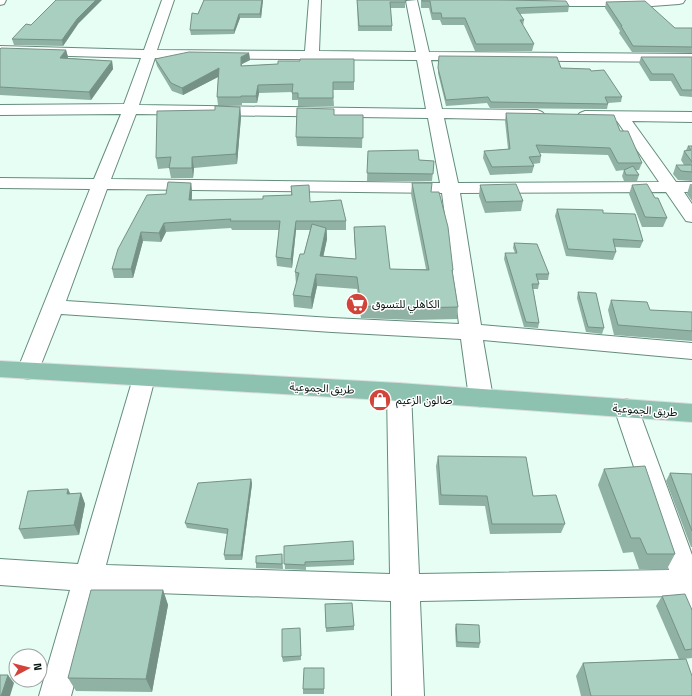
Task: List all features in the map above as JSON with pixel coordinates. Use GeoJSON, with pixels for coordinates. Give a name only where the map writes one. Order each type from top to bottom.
{"type":"FeatureCollection","features":[{"type":"Feature","properties":{"kind":"main road","name":"طريق الجموعية"},"geometry":{"type":"LineString","coordinates":[[0,369],[399,392],[692,413]]}},
{"type":"Feature","properties":{"kind":"street"},"geometry":{"type":"LineString","coordinates":[[28,370],[130,109],[168,0]]}},
{"type":"Feature","properties":{"kind":"street"},"geometry":{"type":"LineString","coordinates":[[312,55],[315,0]]}},
{"type":"Feature","properties":{"kind":"street"},"geometry":{"type":"LineString","coordinates":[[411,1],[450,188],[481,398]]}},
{"type":"Feature","properties":{"kind":"street"},"geometry":{"type":"LineString","coordinates":[[524,2],[684,1]]}},
{"type":"Feature","properties":{"kind":"street"},"geometry":{"type":"LineString","coordinates":[[0,50],[149,54],[692,58]]}},
{"type":"Feature","properties":{"kind":"street"},"geometry":{"type":"LineString","coordinates":[[0,110],[130,109],[551,115]]}},
{"type":"Feature","properties":{"kind":"street"},"geometry":{"type":"LineString","coordinates":[[567,115],[692,117]]}},
{"type":"Feature","properties":{"kind":"street"},"geometry":{"type":"LineString","coordinates":[[621,116],[692,217]]}},
{"type":"Feature","properties":{"kind":"street"},"geometry":{"type":"LineString","coordinates":[[0,183],[450,188],[692,187]]}},
{"type":"Feature","properties":{"kind":"street"},"geometry":{"type":"LineString","coordinates":[[53,307],[332,325],[472,332],[692,351]]}},
{"type":"Feature","properties":{"kind":"street"},"geometry":{"type":"LineString","coordinates":[[55,696],[144,378]]}},
{"type":"Feature","properties":{"kind":"street"},"geometry":{"type":"LineString","coordinates":[[399,392],[408,696]]}},
{"type":"Feature","properties":{"kind":"street"},"geometry":{"type":"LineString","coordinates":[[0,572],[88,578],[404,588],[689,589],[626,408]]}},
{"type":"Feature","properties":{"kind":"building"},"geometry":{"type":"Polygon","coordinates":[[[56,0],[96,0],[77,19],[62,40],[12,39],[26,24],[31,25],[56,0]]]}},
{"type":"Feature","properties":{"kind":"building"},"geometry":{"type":"Polygon","coordinates":[[[204,0],[262,0],[260,14],[239,14],[234,30],[190,30],[192,13],[198,14],[204,0]]]}},
{"type":"Feature","properties":{"kind":"building"},"geometry":{"type":"Polygon","coordinates":[[[357,0],[405,0],[406,2],[390,2],[392,26],[359,26],[357,0]]]}},
{"type":"Feature","properties":{"kind":"building"},"geometry":{"type":"Polygon","coordinates":[[[422,0],[566,1],[569,6],[516,8],[524,20],[520,20],[534,44],[476,44],[465,18],[442,18],[441,13],[432,13],[430,1],[422,0]]]}},
{"type":"Feature","properties":{"kind":"building"},"geometry":{"type":"Polygon","coordinates":[[[645,1],[675,28],[692,28],[692,47],[633,46],[606,2],[645,1]]]}},
{"type":"Feature","properties":{"kind":"building"},"geometry":{"type":"Polygon","coordinates":[[[1,48],[66,50],[60,58],[112,61],[89,92],[0,87],[1,48]]]}},
{"type":"Feature","properties":{"kind":"building"},"geometry":{"type":"Polygon","coordinates":[[[189,52],[249,53],[241,57],[241,66],[278,64],[278,61],[300,61],[300,59],[354,59],[354,82],[333,82],[333,98],[298,98],[298,93],[292,93],[293,84],[258,85],[256,96],[217,97],[219,68],[182,88],[171,83],[155,59],[189,52]]]}},
{"type":"Feature","properties":{"kind":"building"},"geometry":{"type":"Polygon","coordinates":[[[439,56],[557,57],[561,68],[590,69],[591,71],[604,70],[622,97],[605,97],[608,104],[491,102],[488,97],[446,100],[438,68],[439,56]]]}},
{"type":"Feature","properties":{"kind":"building"},"geometry":{"type":"Polygon","coordinates":[[[641,57],[692,57],[692,90],[682,90],[673,74],[652,74],[641,57]]]}},
{"type":"Feature","properties":{"kind":"building"},"geometry":{"type":"Polygon","coordinates":[[[215,106],[240,107],[236,154],[192,157],[192,168],[169,168],[171,157],[156,158],[157,111],[215,110],[215,106]]]}},
{"type":"Feature","properties":{"kind":"building"},"geometry":{"type":"Polygon","coordinates":[[[297,108],[334,109],[334,115],[363,115],[363,138],[296,137],[297,108]]]}},
{"type":"Feature","properties":{"kind":"building"},"geometry":{"type":"Polygon","coordinates":[[[506,113],[614,115],[620,131],[628,131],[642,163],[618,163],[610,148],[536,145],[541,156],[529,157],[534,166],[492,167],[484,151],[510,149],[506,113]]]}},
{"type":"Feature","properties":{"kind":"building"},"geometry":{"type":"Polygon","coordinates":[[[688,146],[692,146],[692,162],[684,151],[691,150],[688,146]]]}},
{"type":"Feature","properties":{"kind":"building"},"geometry":{"type":"Polygon","coordinates":[[[418,150],[419,160],[434,161],[433,174],[367,173],[368,151],[418,150]]]}},
{"type":"Feature","properties":{"kind":"building"},"geometry":{"type":"Polygon","coordinates":[[[676,165],[692,165],[692,172],[681,171],[676,165]]]}},
{"type":"Feature","properties":{"kind":"building"},"geometry":{"type":"Polygon","coordinates":[[[633,166],[639,175],[626,175],[624,170],[633,166]]]}},
{"type":"Feature","properties":{"kind":"building"},"geometry":{"type":"Polygon","coordinates":[[[168,182],[191,183],[189,200],[263,199],[263,196],[292,195],[291,186],[309,185],[310,202],[341,200],[346,221],[296,221],[291,259],[276,257],[280,221],[230,221],[231,219],[164,223],[159,233],[141,232],[131,269],[112,269],[118,249],[147,195],[166,194],[168,182]]]}},
{"type":"Feature","properties":{"kind":"building"},"geometry":{"type":"Polygon","coordinates":[[[412,183],[432,183],[431,192],[439,192],[448,227],[452,270],[458,307],[415,308],[361,306],[357,277],[316,274],[311,297],[293,295],[299,273],[295,272],[300,254],[304,254],[312,224],[326,228],[320,256],[356,259],[354,227],[385,226],[390,269],[429,270],[412,183]]]}},
{"type":"Feature","properties":{"kind":"building"},"geometry":{"type":"Polygon","coordinates":[[[516,184],[523,201],[486,202],[480,185],[516,184]]]}},
{"type":"Feature","properties":{"kind":"building"},"geometry":{"type":"Polygon","coordinates":[[[647,184],[655,198],[658,198],[667,218],[645,217],[632,185],[647,184]]]}},
{"type":"Feature","properties":{"kind":"building"},"geometry":{"type":"Polygon","coordinates":[[[557,209],[603,210],[603,213],[635,214],[643,241],[613,239],[616,252],[568,249],[557,209]]]}},
{"type":"Feature","properties":{"kind":"building"},"geometry":{"type":"Polygon","coordinates":[[[514,243],[537,244],[549,274],[536,274],[539,284],[532,284],[539,323],[526,322],[505,253],[517,253],[514,243]]]}},
{"type":"Feature","properties":{"kind":"building"},"geometry":{"type":"Polygon","coordinates":[[[578,292],[596,293],[604,328],[588,327],[578,292]]]}},
{"type":"Feature","properties":{"kind":"building"},"geometry":{"type":"Polygon","coordinates":[[[611,300],[647,302],[650,310],[692,312],[692,331],[618,325],[611,300]]]}},
{"type":"Feature","properties":{"kind":"building"},"geometry":{"type":"Polygon","coordinates":[[[438,456],[526,457],[533,496],[556,495],[565,524],[492,524],[487,496],[441,495],[438,456]]]}},
{"type":"Feature","properties":{"kind":"building"},"geometry":{"type":"Polygon","coordinates":[[[645,466],[675,554],[647,554],[640,538],[631,538],[604,469],[645,466]]]}},
{"type":"Feature","properties":{"kind":"building"},"geometry":{"type":"Polygon","coordinates":[[[670,473],[692,474],[692,531],[670,473]]]}},
{"type":"Feature","properties":{"kind":"building"},"geometry":{"type":"Polygon","coordinates":[[[251,479],[241,555],[224,555],[228,529],[185,523],[198,483],[251,479]]]}},
{"type":"Feature","properties":{"kind":"building"},"geometry":{"type":"Polygon","coordinates":[[[68,489],[67,494],[81,493],[74,525],[19,529],[28,491],[68,489]]]}},
{"type":"Feature","properties":{"kind":"building"},"geometry":{"type":"Polygon","coordinates":[[[353,541],[354,560],[305,562],[305,565],[284,564],[284,546],[353,541]]]}},
{"type":"Feature","properties":{"kind":"building"},"geometry":{"type":"Polygon","coordinates":[[[282,554],[282,564],[256,563],[256,556],[282,554]]]}},
{"type":"Feature","properties":{"kind":"building"},"geometry":{"type":"Polygon","coordinates":[[[91,590],[163,590],[146,679],[68,678],[91,590]]]}},
{"type":"Feature","properties":{"kind":"building"},"geometry":{"type":"Polygon","coordinates":[[[685,594],[692,610],[692,649],[685,650],[662,596],[685,594]]]}},
{"type":"Feature","properties":{"kind":"building"},"geometry":{"type":"Polygon","coordinates":[[[352,603],[354,626],[326,628],[325,604],[352,603]]]}},
{"type":"Feature","properties":{"kind":"building"},"geometry":{"type":"Polygon","coordinates":[[[456,624],[479,625],[480,643],[457,642],[456,624]]]}},
{"type":"Feature","properties":{"kind":"building"},"geometry":{"type":"Polygon","coordinates":[[[300,628],[301,656],[282,657],[282,629],[300,628]]]}},
{"type":"Feature","properties":{"kind":"building"},"geometry":{"type":"Polygon","coordinates":[[[686,659],[692,676],[692,696],[591,696],[583,663],[686,659]]]}},
{"type":"Feature","properties":{"kind":"building"},"geometry":{"type":"Polygon","coordinates":[[[304,668],[324,668],[324,689],[303,689],[304,668]]]}},
{"type":"Feature","properties":{"kind":"building"},"geometry":{"type":"Polygon","coordinates":[[[0,675],[8,675],[1,696],[0,675]]]}},
{"type":"Feature","properties":{"kind":"place","name":"الكاهلي للتسوق"},"geometry":{"type":"Point","coordinates":[357,304]}},
{"type":"Feature","properties":{"kind":"place","name":"صالون الزعيم"},"geometry":{"type":"Point","coordinates":[380,400]}}]}
